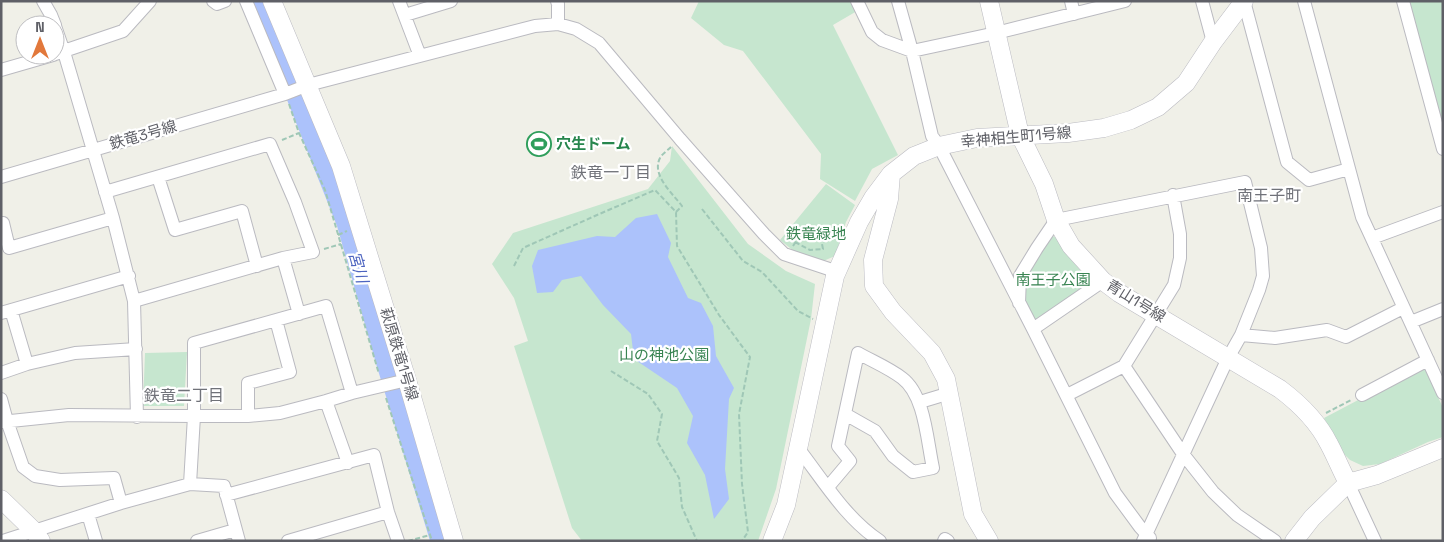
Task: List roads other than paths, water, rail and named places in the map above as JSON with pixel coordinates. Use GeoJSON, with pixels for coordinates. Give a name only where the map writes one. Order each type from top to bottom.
{"type":"FeatureCollection","features":[{"type":"Feature","properties":{"kind":"street"},"geometry":{"type":"LineString","coordinates":[[43,1],[51,15]]}},
{"type":"Feature","properties":{"kind":"street"},"geometry":{"type":"LineString","coordinates":[[65,51],[123,30],[150,1]]}},
{"type":"Feature","properties":{"kind":"street"},"geometry":{"type":"LineString","coordinates":[[213,1],[217,4],[225,1]]}},
{"type":"Feature","properties":{"kind":"street"},"geometry":{"type":"LineString","coordinates":[[246,1],[285,94]]}},
{"type":"Feature","properties":{"kind":"street","name":"萩原鉄竜1号線"},"geometry":{"type":"LineString","coordinates":[[272,1],[340,166],[454,541]]}},
{"type":"Feature","properties":{"kind":"street"},"geometry":{"type":"LineString","coordinates":[[399,1],[420,56]]}},
{"type":"Feature","properties":{"kind":"street"},"geometry":{"type":"LineString","coordinates":[[405,15],[451,1]]}},
{"type":"Feature","properties":{"kind":"street"},"geometry":{"type":"LineString","coordinates":[[556,1],[558,4],[558,24],[576,30],[599,43],[764,234],[787,255],[829,269],[835,276]]}},
{"type":"Feature","properties":{"kind":"street"},"geometry":{"type":"LineString","coordinates":[[857,1],[872,32],[882,40],[912,51],[996,33],[1072,8],[1126,1]]}},
{"type":"Feature","properties":{"kind":"street"},"geometry":{"type":"LineString","coordinates":[[898,1],[932,136],[939,146],[1034,329],[1115,493],[1147,538]]}},
{"type":"Feature","properties":{"kind":"street","name":"青山1号線"},"geometry":{"type":"LineString","coordinates":[[989,1],[1020,135],[1044,184],[1056,220],[1071,246],[1103,280],[1119,292],[1280,389],[1295,401],[1313,420],[1328,442],[1348,483]]}},
{"type":"Feature","properties":{"kind":"street"},"geometry":{"type":"LineString","coordinates":[[1202,1],[1213,42]]}},
{"type":"Feature","properties":{"kind":"street"},"geometry":{"type":"LineString","coordinates":[[1244,1],[1287,162],[1309,180],[1349,169]]}},
{"type":"Feature","properties":{"kind":"street","name":"幸神相生町1号線"},"geometry":{"type":"LineString","coordinates":[[772,541],[786,505],[835,276],[859,222],[873,198],[891,174],[914,156],[939,146],[977,138],[1068,133],[1104,128],[1131,120],[1158,107],[1186,83],[1213,42],[1244,1]]}},
{"type":"Feature","properties":{"kind":"street"},"geometry":{"type":"LineString","coordinates":[[1304,1],[1362,217],[1443,393]]}},
{"type":"Feature","properties":{"kind":"street"},"geometry":{"type":"LineString","coordinates":[[1403,1],[1443,149]]}},
{"type":"Feature","properties":{"kind":"street","name":"鉄竜3号線"},"geometry":{"type":"LineString","coordinates":[[1,177],[308,86],[535,26],[558,24]]}},
{"type":"Feature","properties":{"kind":"street"},"geometry":{"type":"LineString","coordinates":[[1,70],[18,65]]}},
{"type":"Feature","properties":{"kind":"street"},"geometry":{"type":"LineString","coordinates":[[61,65],[93,150],[129,276],[134,301],[137,417]]}},
{"type":"Feature","properties":{"kind":"street"},"geometry":{"type":"LineString","coordinates":[[105,192],[270,144],[295,202],[312,252],[283,258],[134,301]]}},
{"type":"Feature","properties":{"kind":"street"},"geometry":{"type":"LineString","coordinates":[[891,174],[889,199],[873,260],[874,286],[892,312],[932,353],[946,378],[973,514],[989,541]]}},
{"type":"Feature","properties":{"kind":"street"},"geometry":{"type":"LineString","coordinates":[[158,177],[175,230],[242,211],[257,266]]}},
{"type":"Feature","properties":{"kind":"street"},"geometry":{"type":"LineString","coordinates":[[1019,303],[1020,276],[1056,220],[1245,182],[1261,248],[1263,276],[1260,290],[1241,335],[1228,358],[1183,454],[1147,538]]}},
{"type":"Feature","properties":{"kind":"street"},"geometry":{"type":"LineString","coordinates":[[1067,395],[1124,366],[1174,285],[1180,258],[1180,234],[1173,195]]}},
{"type":"Feature","properties":{"kind":"street"},"geometry":{"type":"LineString","coordinates":[[1372,238],[1443,212]]}},
{"type":"Feature","properties":{"kind":"street"},"geometry":{"type":"LineString","coordinates":[[1,224],[3,223],[9,248],[113,218]]}},
{"type":"Feature","properties":{"kind":"street"},"geometry":{"type":"LineString","coordinates":[[283,258],[299,314]]}},
{"type":"Feature","properties":{"kind":"street"},"geometry":{"type":"LineString","coordinates":[[27,364],[6,312],[129,276]]}},
{"type":"Feature","properties":{"kind":"street"},"geometry":{"type":"LineString","coordinates":[[1034,329],[1103,280]]}},
{"type":"Feature","properties":{"kind":"street"},"geometry":{"type":"LineString","coordinates":[[190,484],[194,416],[194,343],[326,306],[352,393]]}},
{"type":"Feature","properties":{"kind":"street"},"geometry":{"type":"LineString","coordinates":[[1241,335],[1275,338],[1327,330],[1346,337],[1403,308]]}},
{"type":"Feature","properties":{"kind":"street"},"geometry":{"type":"LineString","coordinates":[[1411,322],[1443,309]]}},
{"type":"Feature","properties":{"kind":"street"},"geometry":{"type":"LineString","coordinates":[[248,416],[248,383],[290,372],[276,320]]}},
{"type":"Feature","properties":{"kind":"street"},"geometry":{"type":"LineString","coordinates":[[1,373],[27,364],[75,353],[136,349]]}},
{"type":"Feature","properties":{"kind":"street"},"geometry":{"type":"LineString","coordinates":[[828,487],[850,461],[838,446],[858,353],[902,378],[914,389],[920,402],[933,468],[912,472],[893,456],[875,431],[845,414]]}},
{"type":"Feature","properties":{"kind":"street"},"geometry":{"type":"LineString","coordinates":[[1362,395],[1428,360]]}},
{"type":"Feature","properties":{"kind":"street"},"geometry":{"type":"LineString","coordinates":[[1124,366],[1183,454],[1213,492],[1237,515],[1275,541]]}},
{"type":"Feature","properties":{"kind":"street"},"geometry":{"type":"LineString","coordinates":[[4,422],[69,415],[137,417],[248,416],[280,413],[404,381]]}},
{"type":"Feature","properties":{"kind":"street"},"geometry":{"type":"LineString","coordinates":[[920,402],[950,393]]}},
{"type":"Feature","properties":{"kind":"street"},"geometry":{"type":"LineString","coordinates":[[1,399],[4,422],[23,467],[35,476],[60,480],[114,478],[122,503]]}},
{"type":"Feature","properties":{"kind":"street"},"geometry":{"type":"LineString","coordinates":[[326,401],[348,463]]}},
{"type":"Feature","properties":{"kind":"street"},"geometry":{"type":"LineString","coordinates":[[798,448],[837,501],[867,533],[880,541]]}},
{"type":"Feature","properties":{"kind":"street"},"geometry":{"type":"LineString","coordinates":[[1294,541],[1312,518],[1348,483],[1377,475],[1443,448]]}},
{"type":"Feature","properties":{"kind":"street"},"geometry":{"type":"LineString","coordinates":[[226,495],[374,455],[388,512],[398,541]]}},
{"type":"Feature","properties":{"kind":"street"},"geometry":{"type":"LineString","coordinates":[[1348,483],[1375,541]]}},
{"type":"Feature","properties":{"kind":"street"},"geometry":{"type":"LineString","coordinates":[[3,541],[38,536],[88,514],[190,484],[224,486],[237,535],[197,541]]}},
{"type":"Feature","properties":{"kind":"street"},"geometry":{"type":"LineString","coordinates":[[1,498],[38,536]]}},
{"type":"Feature","properties":{"kind":"street"},"geometry":{"type":"LineString","coordinates":[[288,541],[388,512]]}},
{"type":"Feature","properties":{"kind":"street"},"geometry":{"type":"LineString","coordinates":[[88,514],[96,541]]}},
{"type":"Feature","properties":{"kind":"water"},"geometry":{"type":"Polygon","coordinates":[[[657,214],[671,243],[668,257],[688,298],[701,303],[713,326],[716,356],[734,388],[729,399],[725,469],[729,499],[714,519],[705,475],[687,443],[693,416],[677,388],[634,359],[631,334],[603,305],[581,276],[562,280],[553,292],[537,293],[532,266],[538,250],[597,236],[615,237],[636,218],[657,214]]]}},
{"type":"Feature","properties":{"kind":"waterway","name":"宮川"},"geometry":{"type":"LineString","coordinates":[[258,1],[346,223],[386,364],[440,541]]}},
{"type":"Feature","properties":{"kind":"place","name":"穴生ドーム"},"geometry":{"type":"Point","coordinates":[539,144]}},
{"type":"Feature","properties":{"kind":"district","name":"鉄竜一丁目"},"geometry":{"type":"Point","coordinates":[611,172]}},
{"type":"Feature","properties":{"kind":"district","name":"南王子町"},"geometry":{"type":"Point","coordinates":[1269,195]}},
{"type":"Feature","properties":{"kind":"district","name":"鉄竜二丁目"},"geometry":{"type":"Point","coordinates":[184,395]}},
{"type":"Feature","properties":{"kind":"park label","name":"鉄竜緑地"},"geometry":{"type":"Point","coordinates":[816,234]}},
{"type":"Feature","properties":{"kind":"park label","name":"南王子公園"},"geometry":{"type":"Point","coordinates":[1053,280]}},
{"type":"Feature","properties":{"kind":"park label","name":"山の神池公園"},"geometry":{"type":"Point","coordinates":[664,355]}}]}
